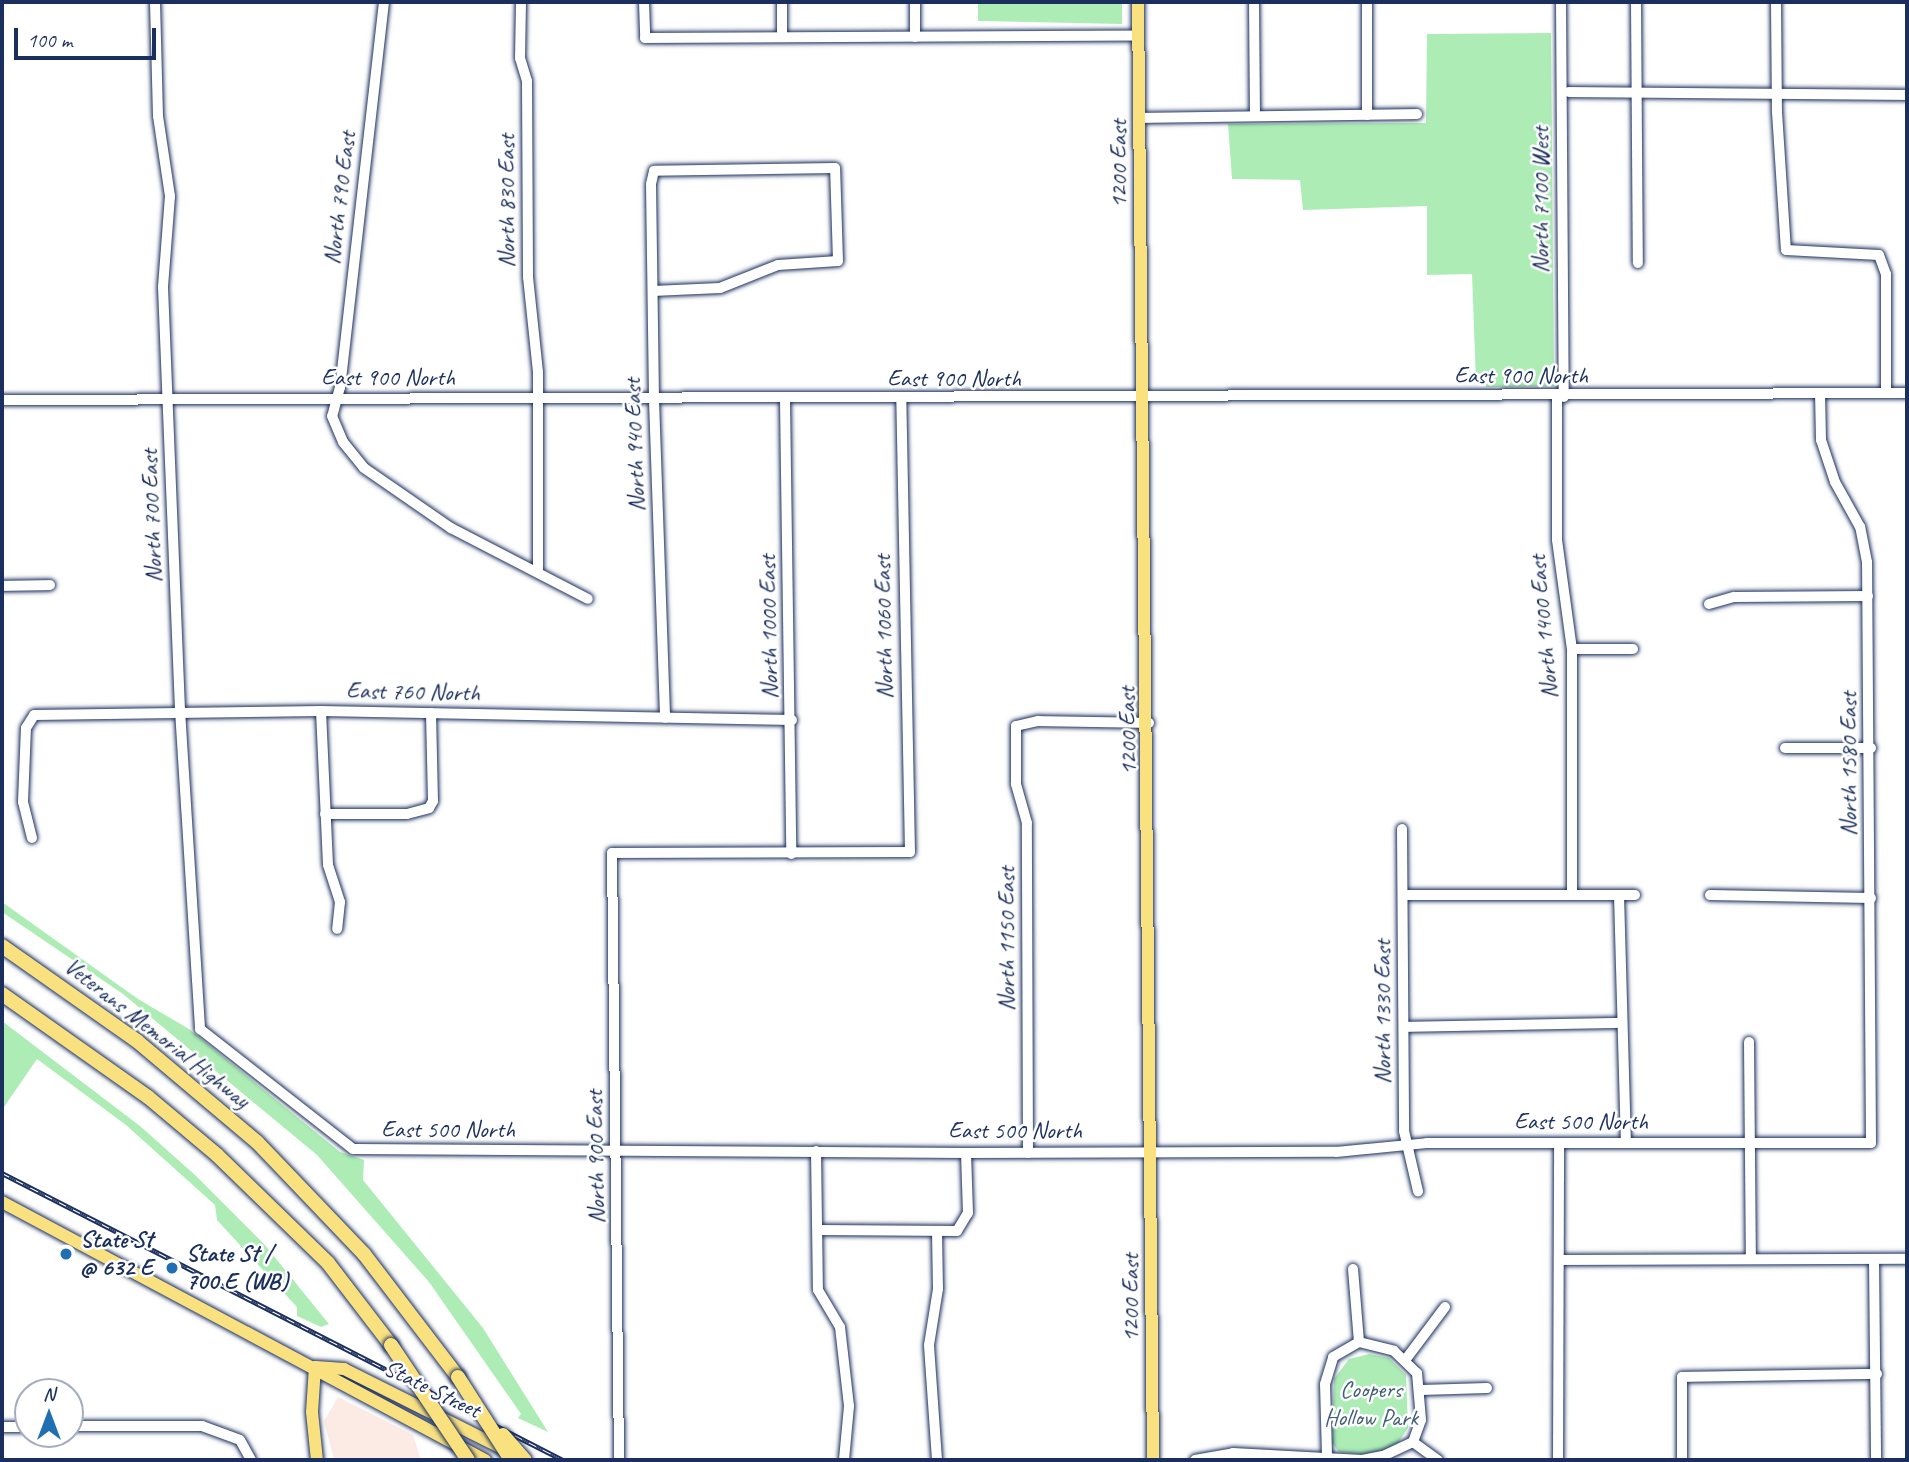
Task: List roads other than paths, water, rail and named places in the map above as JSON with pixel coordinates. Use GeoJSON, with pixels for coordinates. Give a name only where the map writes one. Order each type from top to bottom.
{"type":"FeatureCollection","features":[{"type":"Feature","properties":{"kind":"highway","name":"Veterans Memorial Highway"},"geometry":{"type":"LineString","coordinates":[[2,946],[156,1055],[257,1142],[364,1254],[458,1377],[511,1460]]}},
{"type":"Feature","properties":{"kind":"highway"},"geometry":{"type":"LineString","coordinates":[[2,994],[148,1097],[218,1155],[328,1263],[391,1345],[468,1460]]}},
{"type":"Feature","properties":{"kind":"highway"},"geometry":{"type":"LineString","coordinates":[[480,1409],[526,1460]]}},
{"type":"Feature","properties":{"kind":"main road","name":"1200 East"},"geometry":{"type":"LineString","coordinates":[[1138,2],[1139,399],[1149,723],[1153,1460]]}},
{"type":"Feature","properties":{"kind":"main road","name":"State Street"},"geometry":{"type":"LineString","coordinates":[[2,1202],[315,1367],[337,1385],[485,1460]]}},
{"type":"Feature","properties":{"kind":"main road","name":"State Street"},"geometry":{"type":"LineString","coordinates":[[315,1367],[344,1369],[526,1460]]}},
{"type":"Feature","properties":{"kind":"main road"},"geometry":{"type":"LineString","coordinates":[[315,1367],[312,1412],[317,1460]]}},
{"type":"Feature","properties":{"kind":"street","name":"North 700 East"},"geometry":{"type":"LineString","coordinates":[[155,2],[158,116],[167,156],[171,226],[163,288],[180,710],[200,1029]]}},
{"type":"Feature","properties":{"kind":"street","name":"North 790 East"},"geometry":{"type":"LineString","coordinates":[[384,2],[338,399],[332,416],[343,442],[364,468],[451,528],[538,569]]}},
{"type":"Feature","properties":{"kind":"street","name":"North 830 East"},"geometry":{"type":"LineString","coordinates":[[521,2],[520,58],[527,81],[528,277],[538,399],[538,569]]}},
{"type":"Feature","properties":{"kind":"street"},"geometry":{"type":"LineString","coordinates":[[644,2],[645,38],[1138,35]]}},
{"type":"Feature","properties":{"kind":"street"},"geometry":{"type":"LineString","coordinates":[[782,2],[782,37]]}},
{"type":"Feature","properties":{"kind":"street"},"geometry":{"type":"LineString","coordinates":[[915,2],[915,37]]}},
{"type":"Feature","properties":{"kind":"street"},"geometry":{"type":"LineString","coordinates":[[1254,2],[1255,116]]}},
{"type":"Feature","properties":{"kind":"street"},"geometry":{"type":"LineString","coordinates":[[1367,2],[1367,115]]}},
{"type":"Feature","properties":{"kind":"street","name":"North 7100 West"},"geometry":{"type":"LineString","coordinates":[[1560,397],[1561,2]]}},
{"type":"Feature","properties":{"kind":"street"},"geometry":{"type":"LineString","coordinates":[[1636,2],[1638,263]]}},
{"type":"Feature","properties":{"kind":"street"},"geometry":{"type":"LineString","coordinates":[[1776,2],[1776,93],[1786,250],[1879,255],[1886,274],[1886,393]]}},
{"type":"Feature","properties":{"kind":"street"},"geometry":{"type":"LineString","coordinates":[[1569,92],[1907,96]]}},
{"type":"Feature","properties":{"kind":"street"},"geometry":{"type":"LineString","coordinates":[[1140,118],[1416,114]]}},
{"type":"Feature","properties":{"kind":"street","name":"North 940 East"},"geometry":{"type":"LineString","coordinates":[[653,291],[720,288],[778,265],[838,261],[835,168],[654,171],[653,291],[654,400],[665,718]]}},
{"type":"Feature","properties":{"kind":"street","name":"East 900 North"},"geometry":{"type":"LineString","coordinates":[[2,400],[901,400],[1907,393]]}},
{"type":"Feature","properties":{"kind":"street","name":"North 1580 East"},"geometry":{"type":"LineString","coordinates":[[1820,394],[1821,440],[1835,482],[1860,527],[1868,596],[1871,748],[1871,1143]]}},
{"type":"Feature","properties":{"kind":"street","name":"North 1400 East"},"geometry":{"type":"LineString","coordinates":[[1560,397],[1558,540],[1572,649],[1572,895]]}},
{"type":"Feature","properties":{"kind":"street","name":"North 1000 East"},"geometry":{"type":"LineString","coordinates":[[785,400],[792,720],[791,854]]}},
{"type":"Feature","properties":{"kind":"street","name":"North 1060 East"},"geometry":{"type":"LineString","coordinates":[[791,854],[910,852],[901,400]]}},
{"type":"Feature","properties":{"kind":"street"},"geometry":{"type":"LineString","coordinates":[[538,569],[587,599]]}},
{"type":"Feature","properties":{"kind":"street"},"geometry":{"type":"LineString","coordinates":[[2,586],[50,585]]}},
{"type":"Feature","properties":{"kind":"street"},"geometry":{"type":"LineString","coordinates":[[1709,604],[1734,597],[1868,596]]}},
{"type":"Feature","properties":{"kind":"street"},"geometry":{"type":"LineString","coordinates":[[1572,649],[1633,649]]}},
{"type":"Feature","properties":{"kind":"street","name":"East 760 North"},"geometry":{"type":"LineString","coordinates":[[32,838],[23,802],[26,728],[34,715],[180,710],[792,720]]}},
{"type":"Feature","properties":{"kind":"street"},"geometry":{"type":"LineString","coordinates":[[321,711],[328,865],[340,902],[337,929]]}},
{"type":"Feature","properties":{"kind":"street"},"geometry":{"type":"LineString","coordinates":[[325,814],[407,814],[429,808],[433,801],[430,713]]}},
{"type":"Feature","properties":{"kind":"street","name":"North 1150 East"},"geometry":{"type":"LineString","coordinates":[[1028,1153],[1027,823],[1016,784],[1016,726],[1038,721],[1149,723]]}},
{"type":"Feature","properties":{"kind":"street"},"geometry":{"type":"LineString","coordinates":[[1785,748],[1871,748]]}},
{"type":"Feature","properties":{"kind":"street","name":"North 1330 East"},"geometry":{"type":"LineString","coordinates":[[1402,829],[1405,1146],[1413,1158],[1418,1191]]}},
{"type":"Feature","properties":{"kind":"street","name":"North 900 East"},"geometry":{"type":"LineString","coordinates":[[619,1460],[618,1152],[612,853],[791,854]]}},
{"type":"Feature","properties":{"kind":"street"},"geometry":{"type":"LineString","coordinates":[[1403,895],[1635,895]]}},
{"type":"Feature","properties":{"kind":"street"},"geometry":{"type":"LineString","coordinates":[[1619,895],[1626,1142]]}},
{"type":"Feature","properties":{"kind":"street"},"geometry":{"type":"LineString","coordinates":[[1710,895],[1871,898]]}},
{"type":"Feature","properties":{"kind":"street"},"geometry":{"type":"LineString","coordinates":[[1404,1027],[1622,1023]]}},
{"type":"Feature","properties":{"kind":"street","name":"East 500 North"},"geometry":{"type":"LineString","coordinates":[[200,1029],[353,1149],[618,1152],[1336,1152],[1405,1146],[1559,1143],[1871,1143]]}},
{"type":"Feature","properties":{"kind":"street"},"geometry":{"type":"LineString","coordinates":[[1749,1042],[1751,1258]]}},
{"type":"Feature","properties":{"kind":"street"},"geometry":{"type":"LineString","coordinates":[[1558,1460],[1559,1143]]}},
{"type":"Feature","properties":{"kind":"street"},"geometry":{"type":"LineString","coordinates":[[816,1151],[818,1290],[840,1327],[849,1406],[844,1460]]}},
{"type":"Feature","properties":{"kind":"street"},"geometry":{"type":"LineString","coordinates":[[818,1230],[957,1231],[968,1213],[966,1153]]}},
{"type":"Feature","properties":{"kind":"street"},"geometry":{"type":"LineString","coordinates":[[937,1231],[938,1289],[929,1345],[937,1460]]}},
{"type":"Feature","properties":{"kind":"street"},"geometry":{"type":"LineString","coordinates":[[1559,1260],[1907,1259]]}},
{"type":"Feature","properties":{"kind":"street"},"geometry":{"type":"LineString","coordinates":[[1874,1260],[1876,1460]]}},
{"type":"Feature","properties":{"kind":"street"},"geometry":{"type":"LineString","coordinates":[[1353,1269],[1359,1342]]}},
{"type":"Feature","properties":{"kind":"street"},"geometry":{"type":"LineString","coordinates":[[1406,1359],[1444,1307]]}},
{"type":"Feature","properties":{"kind":"street"},"geometry":{"type":"LineString","coordinates":[[1327,1455],[1325,1384],[1334,1357],[1359,1342]]}},
{"type":"Feature","properties":{"kind":"street"},"geometry":{"type":"LineString","coordinates":[[1195,1460],[1233,1453],[1270,1457],[1327,1455],[1362,1460],[1383,1456],[1413,1442],[1421,1420],[1421,1390],[1417,1373],[1406,1359],[1359,1342]]}},
{"type":"Feature","properties":{"kind":"street"},"geometry":{"type":"LineString","coordinates":[[1682,1460],[1682,1377],[1877,1374]]}},
{"type":"Feature","properties":{"kind":"street"},"geometry":{"type":"LineString","coordinates":[[1421,1390],[1487,1388]]}},
{"type":"Feature","properties":{"kind":"street"},"geometry":{"type":"LineString","coordinates":[[84,1426],[202,1426],[233,1436],[251,1460]]}},
{"type":"Feature","properties":{"kind":"street"},"geometry":{"type":"LineString","coordinates":[[1413,1442],[1438,1460]]}},
{"type":"Feature","properties":{"kind":"railway"},"geometry":{"type":"LineString","coordinates":[[2,1173],[563,1460]]}},
{"type":"Feature","properties":{"kind":"place","name":"State St @ 632 E"},"geometry":{"type":"Point","coordinates":[66,1254]}},
{"type":"Feature","properties":{"kind":"place","name":"State St / 700 E (WB)"},"geometry":{"type":"Point","coordinates":[172,1268]}},
{"type":"Feature","properties":{"kind":"park label","name":"Coopers Hollow Park"},"geometry":{"type":"Point","coordinates":[1371,1404]}}]}
